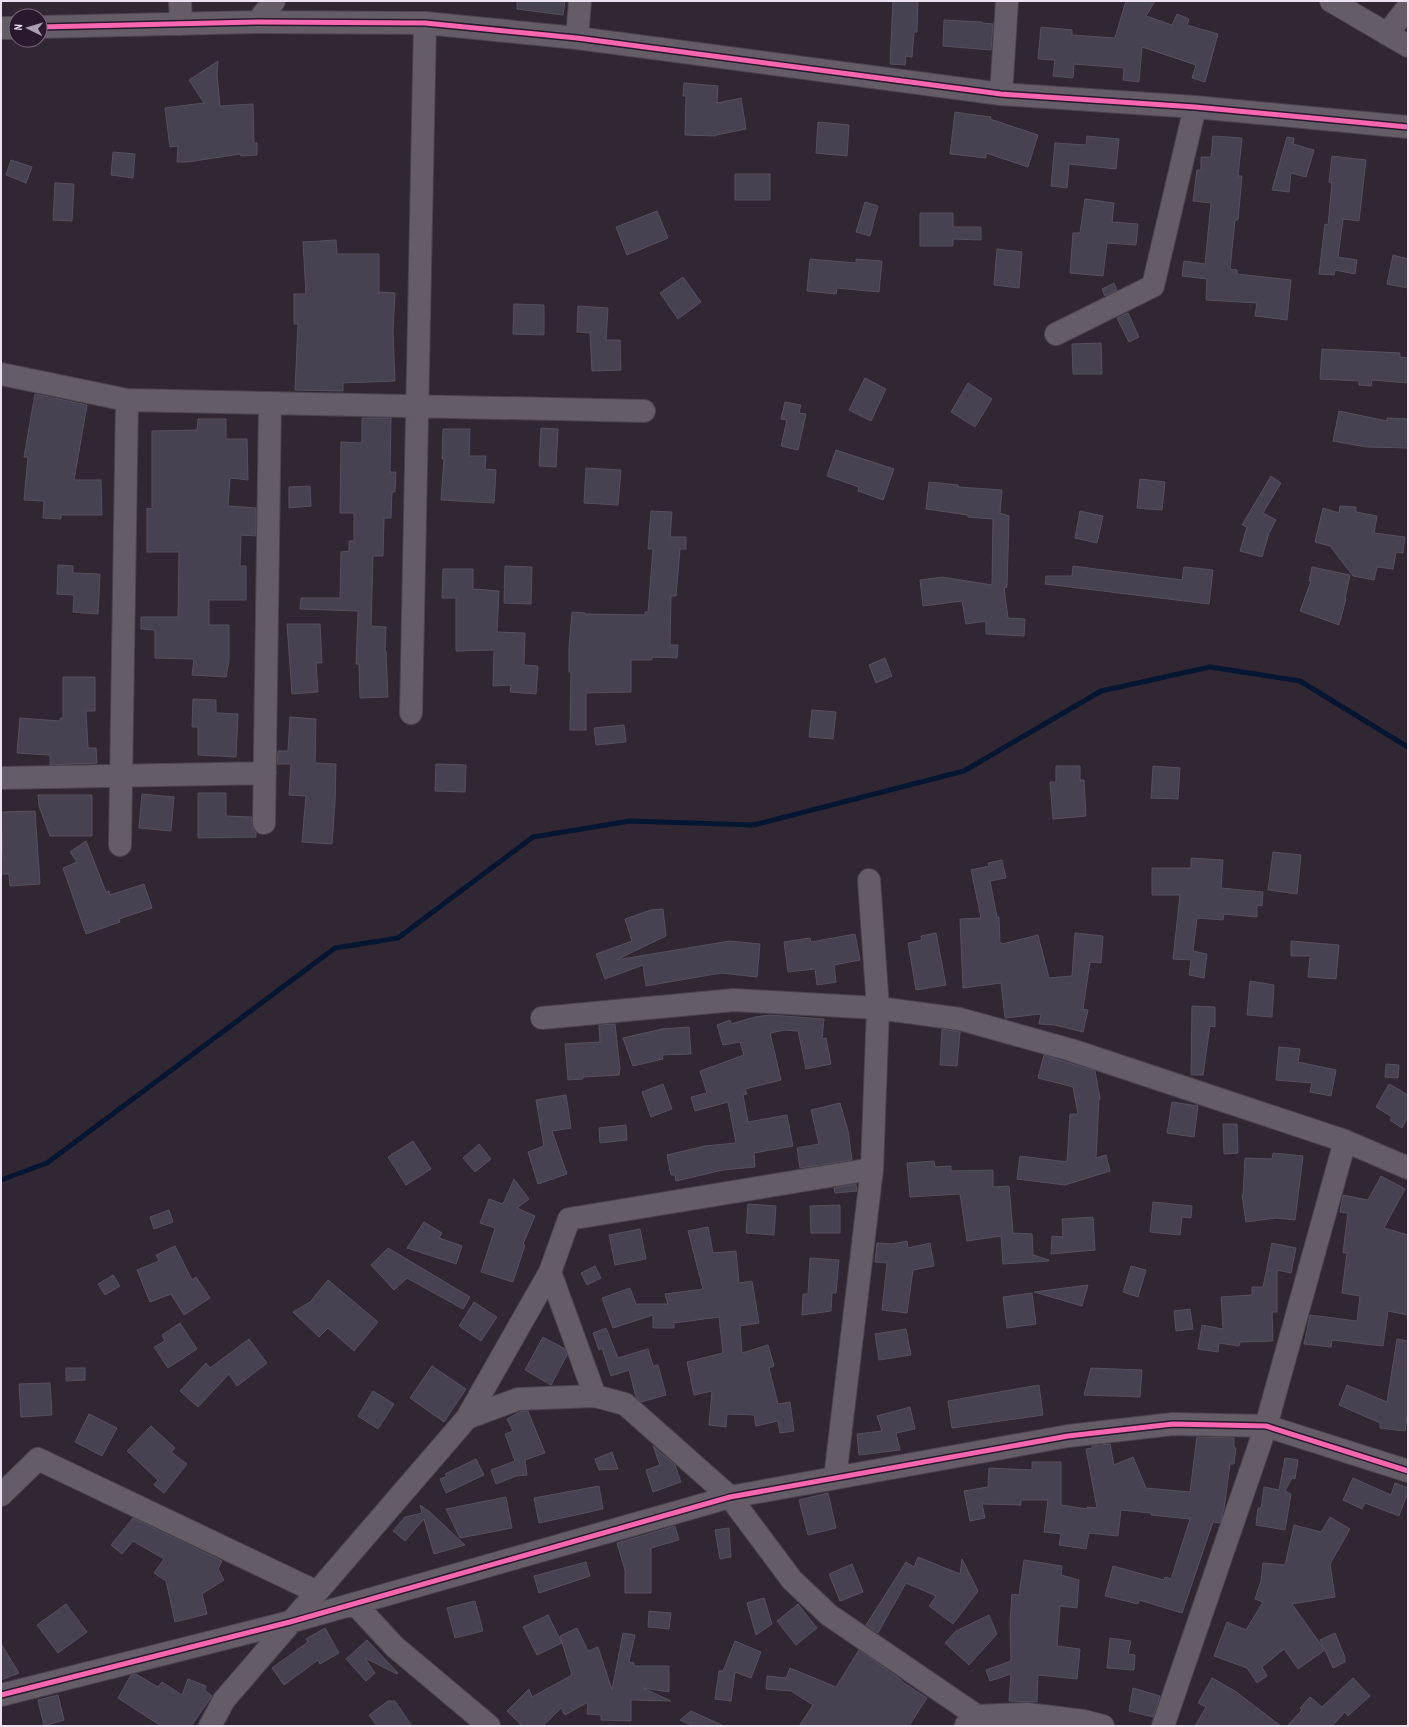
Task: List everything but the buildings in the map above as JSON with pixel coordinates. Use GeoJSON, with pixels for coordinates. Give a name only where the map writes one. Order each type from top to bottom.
{"type":"FeatureCollection","features":[{"type":"Feature","properties":{"kind":"street"},"geometry":{"type":"LineString","coordinates":[[180,1],[181,24]]}},
{"type":"Feature","properties":{"kind":"street"},"geometry":{"type":"LineString","coordinates":[[257,22],[274,1]]}},
{"type":"Feature","properties":{"kind":"street"},"geometry":{"type":"LineString","coordinates":[[577,38],[580,1]]}},
{"type":"Feature","properties":{"kind":"street"},"geometry":{"type":"LineString","coordinates":[[1000,94],[1007,1]]}},
{"type":"Feature","properties":{"kind":"street"},"geometry":{"type":"LineString","coordinates":[[1331,1],[1408,46]]}},
{"type":"Feature","properties":{"kind":"street"},"geometry":{"type":"LineString","coordinates":[[1387,34],[1408,7]]}},
{"type":"Feature","properties":{"kind":"street"},"geometry":{"type":"LineString","coordinates":[[48,27],[257,22],[425,23],[577,38],[1000,94],[1195,107],[1408,127]]}},
{"type":"Feature","properties":{"kind":"street"},"geometry":{"type":"LineString","coordinates":[[411,713],[425,23]]}},
{"type":"Feature","properties":{"kind":"street"},"geometry":{"type":"LineString","coordinates":[[1056,334],[1154,286],[1195,107]]}},
{"type":"Feature","properties":{"kind":"street"},"geometry":{"type":"LineString","coordinates":[[1,374],[127,400],[644,411]]}},
{"type":"Feature","properties":{"kind":"street"},"geometry":{"type":"LineString","coordinates":[[120,845],[127,400]]}},
{"type":"Feature","properties":{"kind":"street"},"geometry":{"type":"LineString","coordinates":[[264,823],[270,403]]}},
{"type":"Feature","properties":{"kind":"street"},"geometry":{"type":"LineString","coordinates":[[1,778],[265,773]]}},
{"type":"Feature","properties":{"kind":"street"},"geometry":{"type":"LineString","coordinates":[[835,1478],[872,1169],[878,1008],[869,880]]}},
{"type":"Feature","properties":{"kind":"street"},"geometry":{"type":"LineString","coordinates":[[542,1018],[734,1000],[878,1008],[960,1019],[1071,1050],[1345,1141],[1408,1168]]}},
{"type":"Feature","properties":{"kind":"street"},"geometry":{"type":"LineString","coordinates":[[1163,1726],[1266,1426],[1345,1141]]}},
{"type":"Feature","properties":{"kind":"street"},"geometry":{"type":"LineString","coordinates":[[210,1726],[224,1700],[467,1418],[550,1272],[569,1219],[872,1169]]}},
{"type":"Feature","properties":{"kind":"street"},"geometry":{"type":"LineString","coordinates":[[550,1272],[596,1396]]}},
{"type":"Feature","properties":{"kind":"street"},"geometry":{"type":"LineString","coordinates":[[467,1418],[518,1399],[596,1396],[625,1404],[730,1497],[792,1580],[829,1615],[971,1721],[1027,1714],[1084,1721],[1102,1726]]}},
{"type":"Feature","properties":{"kind":"street"},"geometry":{"type":"LineString","coordinates":[[1,1695],[290,1622],[730,1497],[1068,1436],[1173,1424],[1266,1426],[1408,1471]]}},
{"type":"Feature","properties":{"kind":"street"},"geometry":{"type":"LineString","coordinates":[[1,1495],[38,1459],[317,1592]]}},
{"type":"Feature","properties":{"kind":"street"},"geometry":{"type":"LineString","coordinates":[[355,1604],[395,1647],[489,1726]]}},
{"type":"Feature","properties":{"kind":"waterway"},"geometry":{"type":"LineString","coordinates":[[1,1180],[47,1163],[335,948],[398,938],[533,837],[630,821],[754,825],[964,771],[1101,691],[1210,667],[1300,681],[1408,747]]}},
{"type":"Feature","properties":{"kind":"cycle path"},"geometry":{"type":"LineString","coordinates":[[48,27],[257,22],[425,23],[577,38],[1001,94],[1195,107],[1408,127]]}},
{"type":"Feature","properties":{"kind":"cycle path"},"geometry":{"type":"LineString","coordinates":[[1,1695],[290,1622],[730,1497],[1068,1436],[1173,1424],[1266,1426],[1408,1471]]}}]}
